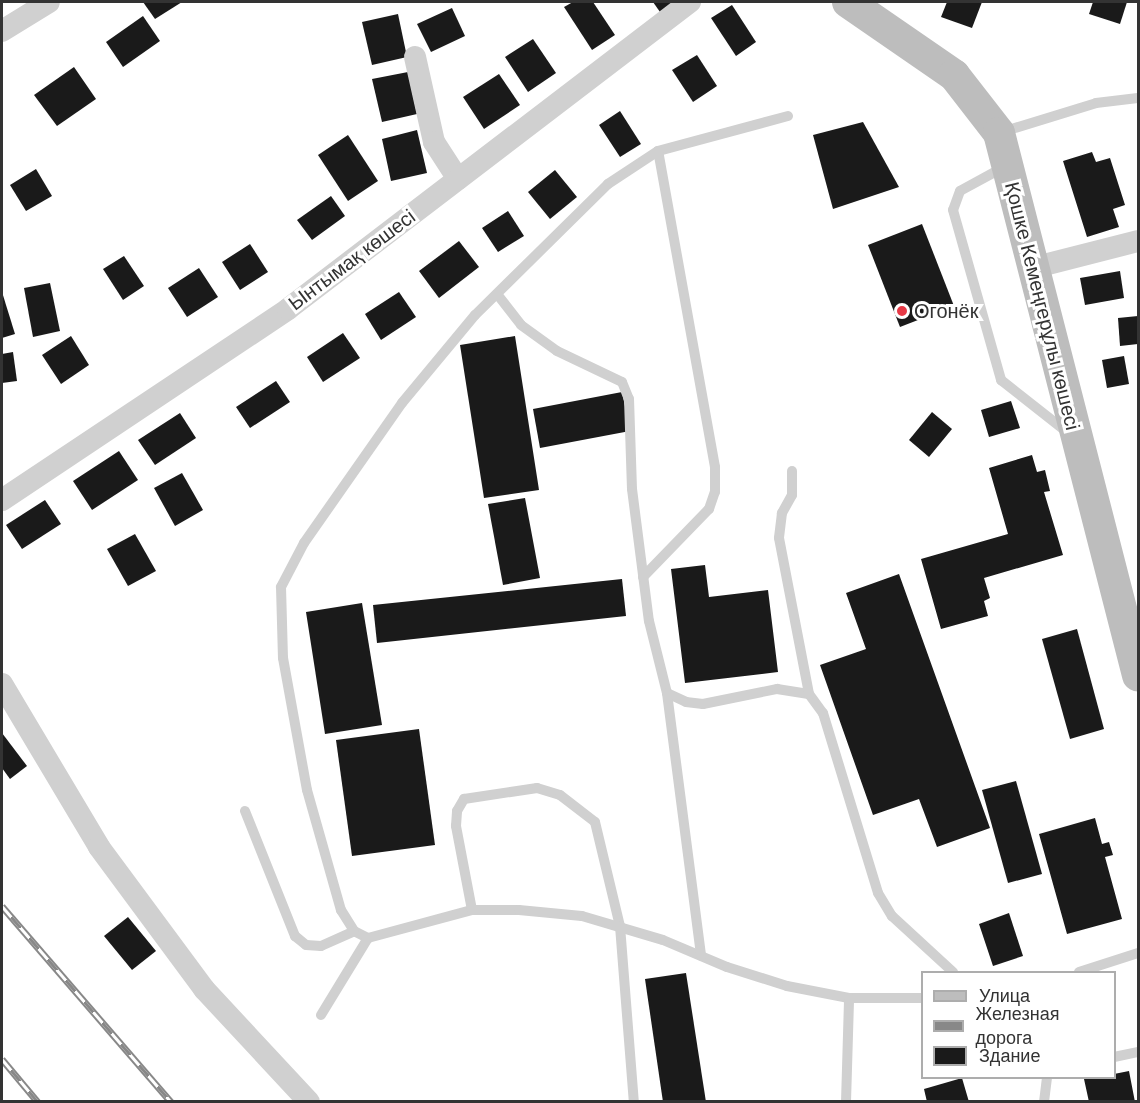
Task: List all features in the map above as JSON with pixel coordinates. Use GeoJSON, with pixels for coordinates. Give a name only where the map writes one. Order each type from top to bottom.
{"type":"FeatureCollection","features":[{"type":"Feature","properties":{"kind":"street"},"geometry":{"type":"LineString","coordinates":[[2,31],[49,2]]}},
{"type":"Feature","properties":{"kind":"street","name":"Ынтымақ көшесі"},"geometry":{"type":"LineString","coordinates":[[2,500],[288,309],[690,2]]}},
{"type":"Feature","properties":{"kind":"street","name":"Қошке Кемеңгерұлы көшесі"},"geometry":{"type":"LineString","coordinates":[[848,2],[954,75],[999,133],[1076,438],[1133,636],[1138,675]]}},
{"type":"Feature","properties":{"kind":"street"},"geometry":{"type":"LineString","coordinates":[[414,57],[434,142],[458,179]]}},
{"type":"Feature","properties":{"kind":"street"},"geometry":{"type":"LineString","coordinates":[[1032,268],[1138,241]]}},
{"type":"Feature","properties":{"kind":"street"},"geometry":{"type":"LineString","coordinates":[[2,684],[99,847],[204,989],[309,1101]]}},
{"type":"Feature","properties":{"kind":"lane"},"geometry":{"type":"LineString","coordinates":[[999,133],[1096,103],[1138,98]]}},
{"type":"Feature","properties":{"kind":"lane"},"geometry":{"type":"LineString","coordinates":[[788,116],[658,151],[608,184],[475,315],[402,403],[304,543],[281,587],[283,658],[307,790],[342,910],[354,931],[368,938],[472,910],[519,910],[582,916],[620,926],[787,986],[849,998],[921,998]]}},
{"type":"Feature","properties":{"kind":"lane"},"geometry":{"type":"LineString","coordinates":[[643,577],[708,509],[715,492],[715,467],[658,151]]}},
{"type":"Feature","properties":{"kind":"lane"},"geometry":{"type":"LineString","coordinates":[[1007,166],[960,191],[953,210],[1001,380],[1076,438]]}},
{"type":"Feature","properties":{"kind":"lane"},"geometry":{"type":"LineString","coordinates":[[497,294],[521,325],[557,351],[622,382],[629,399],[632,489],[643,577],[649,621],[667,693],[701,956]]}},
{"type":"Feature","properties":{"kind":"lane"},"geometry":{"type":"LineString","coordinates":[[792,471],[792,495],[782,513],[779,538],[808,694],[823,713],[878,893],[892,916],[952,971]]}},
{"type":"Feature","properties":{"kind":"lane"},"geometry":{"type":"LineString","coordinates":[[667,693],[686,702],[703,704],[777,689],[808,694]]}},
{"type":"Feature","properties":{"kind":"lane"},"geometry":{"type":"LineString","coordinates":[[472,910],[456,826],[457,811],[464,799],[537,788],[560,795],[596,822],[620,926],[634,1101]]}},
{"type":"Feature","properties":{"kind":"lane"},"geometry":{"type":"LineString","coordinates":[[245,811],[295,936],[306,945],[321,946],[354,931]]}},
{"type":"Feature","properties":{"kind":"lane"},"geometry":{"type":"LineString","coordinates":[[321,1015],[368,938]]}},
{"type":"Feature","properties":{"kind":"lane"},"geometry":{"type":"LineString","coordinates":[[1082,971],[1138,953]]}},
{"type":"Feature","properties":{"kind":"lane"},"geometry":{"type":"LineString","coordinates":[[846,1101],[849,998]]}},
{"type":"Feature","properties":{"kind":"lane"},"geometry":{"type":"LineString","coordinates":[[1116,1057],[1138,1052]]}},
{"type":"Feature","properties":{"kind":"lane"},"geometry":{"type":"LineString","coordinates":[[1044,1101],[1047,1079]]}},
{"type":"Feature","properties":{"kind":"building"},"geometry":{"type":"Polygon","coordinates":[[[143,2],[182,2],[155,19],[143,2]]]}},
{"type":"Feature","properties":{"kind":"building"},"geometry":{"type":"Polygon","coordinates":[[[573,2],[593,2],[615,35],[592,50],[564,7],[573,2]]]}},
{"type":"Feature","properties":{"kind":"building"},"geometry":{"type":"Polygon","coordinates":[[[653,2],[676,2],[660,12],[653,2]]]}},
{"type":"Feature","properties":{"kind":"building"},"geometry":{"type":"Polygon","coordinates":[[[947,2],[982,2],[972,28],[941,17],[947,2]]]}},
{"type":"Feature","properties":{"kind":"building"},"geometry":{"type":"Polygon","coordinates":[[[1093,2],[1127,2],[1120,24],[1089,14],[1093,2]]]}},
{"type":"Feature","properties":{"kind":"building"},"geometry":{"type":"Polygon","coordinates":[[[732,5],[756,42],[736,56],[711,18],[732,5]]]}},
{"type":"Feature","properties":{"kind":"building"},"geometry":{"type":"Polygon","coordinates":[[[452,8],[465,36],[431,52],[417,24],[452,8]]]}},
{"type":"Feature","properties":{"kind":"building"},"geometry":{"type":"Polygon","coordinates":[[[398,14],[407,57],[372,65],[362,22],[398,14]]]}},
{"type":"Feature","properties":{"kind":"building"},"geometry":{"type":"Polygon","coordinates":[[[143,16],[160,41],[123,67],[106,42],[143,16]]]}},
{"type":"Feature","properties":{"kind":"building"},"geometry":{"type":"Polygon","coordinates":[[[533,39],[556,73],[528,92],[505,57],[533,39]]]}},
{"type":"Feature","properties":{"kind":"building"},"geometry":{"type":"Polygon","coordinates":[[[697,55],[717,86],[693,102],[672,70],[697,55]]]}},
{"type":"Feature","properties":{"kind":"building"},"geometry":{"type":"Polygon","coordinates":[[[74,67],[96,99],[57,126],[34,95],[74,67]]]}},
{"type":"Feature","properties":{"kind":"building"},"geometry":{"type":"Polygon","coordinates":[[[408,72],[417,114],[382,122],[372,79],[408,72]]]}},
{"type":"Feature","properties":{"kind":"building"},"geometry":{"type":"Polygon","coordinates":[[[499,74],[520,105],[484,129],[463,97],[499,74]]]}},
{"type":"Feature","properties":{"kind":"building"},"geometry":{"type":"Polygon","coordinates":[[[620,111],[641,144],[620,157],[599,125],[620,111]]]}},
{"type":"Feature","properties":{"kind":"building"},"geometry":{"type":"Polygon","coordinates":[[[863,122],[899,187],[833,209],[813,135],[863,122]]]}},
{"type":"Feature","properties":{"kind":"building"},"geometry":{"type":"Polygon","coordinates":[[[417,130],[427,173],[391,181],[382,139],[417,130]]]}},
{"type":"Feature","properties":{"kind":"building"},"geometry":{"type":"Polygon","coordinates":[[[348,135],[378,181],[348,201],[318,155],[348,135]]]}},
{"type":"Feature","properties":{"kind":"building"},"geometry":{"type":"Polygon","coordinates":[[[1092,152],[1096,162],[1110,158],[1125,205],[1113,209],[1119,227],[1087,237],[1063,161],[1092,152]]]}},
{"type":"Feature","properties":{"kind":"building"},"geometry":{"type":"Polygon","coordinates":[[[36,169],[52,196],[26,211],[10,185],[36,169]]]}},
{"type":"Feature","properties":{"kind":"building"},"geometry":{"type":"Polygon","coordinates":[[[555,170],[577,197],[550,219],[528,192],[555,170]]]}},
{"type":"Feature","properties":{"kind":"building"},"geometry":{"type":"Polygon","coordinates":[[[331,196],[345,216],[312,240],[297,220],[331,196]]]}},
{"type":"Feature","properties":{"kind":"building"},"geometry":{"type":"Polygon","coordinates":[[[508,211],[524,236],[498,252],[482,228],[508,211]]]}},
{"type":"Feature","properties":{"kind":"building"},"geometry":{"type":"Polygon","coordinates":[[[922,224],[954,306],[900,327],[868,245],[922,224]]]}},
{"type":"Feature","properties":{"kind":"building"},"geometry":{"type":"Polygon","coordinates":[[[459,241],[479,267],[439,298],[419,271],[459,241]]]}},
{"type":"Feature","properties":{"kind":"building"},"geometry":{"type":"Polygon","coordinates":[[[250,244],[268,272],[240,290],[222,262],[250,244]]]}},
{"type":"Feature","properties":{"kind":"building"},"geometry":{"type":"Polygon","coordinates":[[[124,256],[144,286],[123,300],[103,269],[124,256]]]}},
{"type":"Feature","properties":{"kind":"building"},"geometry":{"type":"Polygon","coordinates":[[[199,268],[218,297],[187,317],[168,288],[199,268]]]}},
{"type":"Feature","properties":{"kind":"building"},"geometry":{"type":"Polygon","coordinates":[[[1120,271],[1124,298],[1085,305],[1080,278],[1120,271]]]}},
{"type":"Feature","properties":{"kind":"building"},"geometry":{"type":"Polygon","coordinates":[[[50,283],[60,331],[33,337],[24,288],[50,283]]]}},
{"type":"Feature","properties":{"kind":"building"},"geometry":{"type":"Polygon","coordinates":[[[2,292],[15,334],[2,338],[2,292]]]}},
{"type":"Feature","properties":{"kind":"building"},"geometry":{"type":"Polygon","coordinates":[[[399,292],[416,317],[381,340],[365,314],[399,292]]]}},
{"type":"Feature","properties":{"kind":"building"},"geometry":{"type":"Polygon","coordinates":[[[1138,316],[1138,344],[1120,346],[1118,318],[1138,316]]]}},
{"type":"Feature","properties":{"kind":"building"},"geometry":{"type":"Polygon","coordinates":[[[343,333],[360,358],[323,382],[307,357],[343,333]]]}},
{"type":"Feature","properties":{"kind":"building"},"geometry":{"type":"Polygon","coordinates":[[[71,336],[89,365],[61,384],[42,355],[71,336]]]}},
{"type":"Feature","properties":{"kind":"building"},"geometry":{"type":"Polygon","coordinates":[[[515,336],[539,490],[484,498],[460,345],[515,336]]]}},
{"type":"Feature","properties":{"kind":"building"},"geometry":{"type":"Polygon","coordinates":[[[13,352],[17,381],[2,383],[2,354],[13,352]]]}},
{"type":"Feature","properties":{"kind":"building"},"geometry":{"type":"Polygon","coordinates":[[[1124,356],[1129,384],[1107,388],[1102,360],[1124,356]]]}},
{"type":"Feature","properties":{"kind":"building"},"geometry":{"type":"Polygon","coordinates":[[[276,381],[290,402],[250,428],[236,407],[276,381]]]}},
{"type":"Feature","properties":{"kind":"building"},"geometry":{"type":"Polygon","coordinates":[[[622,392],[630,431],[540,448],[533,409],[622,392]]]}},
{"type":"Feature","properties":{"kind":"building"},"geometry":{"type":"Polygon","coordinates":[[[1011,401],[1020,428],[989,437],[981,410],[1011,401]]]}},
{"type":"Feature","properties":{"kind":"building"},"geometry":{"type":"Polygon","coordinates":[[[932,412],[952,429],[929,457],[909,440],[932,412]]]}},
{"type":"Feature","properties":{"kind":"building"},"geometry":{"type":"Polygon","coordinates":[[[180,413],[196,438],[155,465],[138,440],[180,413]]]}},
{"type":"Feature","properties":{"kind":"building"},"geometry":{"type":"Polygon","coordinates":[[[119,451],[138,480],[92,510],[73,481],[119,451]]]}},
{"type":"Feature","properties":{"kind":"building"},"geometry":{"type":"Polygon","coordinates":[[[1032,455],[1037,472],[1045,470],[1050,491],[1044,492],[1063,555],[984,578],[990,598],[984,601],[988,616],[941,629],[921,559],[1008,534],[989,468],[1032,455]]]}},
{"type":"Feature","properties":{"kind":"building"},"geometry":{"type":"Polygon","coordinates":[[[182,473],[203,510],[175,526],[154,488],[182,473]]]}},
{"type":"Feature","properties":{"kind":"building"},"geometry":{"type":"Polygon","coordinates":[[[525,498],[540,578],[503,585],[488,504],[525,498]]]}},
{"type":"Feature","properties":{"kind":"building"},"geometry":{"type":"Polygon","coordinates":[[[45,500],[61,524],[22,549],[6,525],[45,500]]]}},
{"type":"Feature","properties":{"kind":"building"},"geometry":{"type":"Polygon","coordinates":[[[135,534],[156,571],[128,586],[107,549],[135,534]]]}},
{"type":"Feature","properties":{"kind":"building"},"geometry":{"type":"Polygon","coordinates":[[[705,565],[709,597],[768,590],[778,672],[685,683],[671,569],[705,565]]]}},
{"type":"Feature","properties":{"kind":"building"},"geometry":{"type":"Polygon","coordinates":[[[899,574],[990,828],[937,847],[919,799],[873,815],[820,665],[866,649],[846,593],[899,574]]]}},
{"type":"Feature","properties":{"kind":"building"},"geometry":{"type":"Polygon","coordinates":[[[622,579],[626,616],[377,643],[373,605],[622,579]]]}},
{"type":"Feature","properties":{"kind":"building"},"geometry":{"type":"Polygon","coordinates":[[[362,603],[382,725],[325,734],[306,612],[362,603]]]}},
{"type":"Feature","properties":{"kind":"building"},"geometry":{"type":"Polygon","coordinates":[[[1077,629],[1104,729],[1070,739],[1042,639],[1077,629]]]}},
{"type":"Feature","properties":{"kind":"building"},"geometry":{"type":"Polygon","coordinates":[[[419,729],[435,845],[352,856],[336,740],[419,729]]]}},
{"type":"Feature","properties":{"kind":"building"},"geometry":{"type":"Polygon","coordinates":[[[2,733],[27,766],[10,779],[2,768],[2,733]]]}},
{"type":"Feature","properties":{"kind":"building"},"geometry":{"type":"Polygon","coordinates":[[[1016,781],[1042,874],[1008,883],[982,790],[1016,781]]]}},
{"type":"Feature","properties":{"kind":"building"},"geometry":{"type":"Polygon","coordinates":[[[1095,818],[1102,844],[1109,842],[1113,855],[1105,857],[1122,919],[1067,934],[1039,834],[1095,818]]]}},
{"type":"Feature","properties":{"kind":"building"},"geometry":{"type":"Polygon","coordinates":[[[1009,913],[1023,956],[993,966],[979,924],[1009,913]]]}},
{"type":"Feature","properties":{"kind":"building"},"geometry":{"type":"Polygon","coordinates":[[[128,917],[156,951],[132,970],[104,936],[128,917]]]}},
{"type":"Feature","properties":{"kind":"building"},"geometry":{"type":"Polygon","coordinates":[[[686,973],[706,1102],[663,1102],[645,979],[686,973]]]}},
{"type":"Feature","properties":{"kind":"building"},"geometry":{"type":"Polygon","coordinates":[[[1129,1071],[1135,1102],[1089,1102],[1084,1079],[1116,1079],[1116,1074],[1129,1071]]]}},
{"type":"Feature","properties":{"kind":"building"},"geometry":{"type":"Polygon","coordinates":[[[962,1079],[969,1102],[927,1102],[924,1089],[962,1079]]]}},
{"type":"Feature","properties":{"kind":"railway"},"geometry":{"type":"LineString","coordinates":[[2,906],[171,1102]]}},
{"type":"Feature","properties":{"kind":"railway"},"geometry":{"type":"LineString","coordinates":[[2,1059],[38,1102]]}},
{"type":"Feature","properties":{"kind":"place","name":"Огонёк"},"geometry":{"type":"Point","coordinates":[902,311]}}]}
